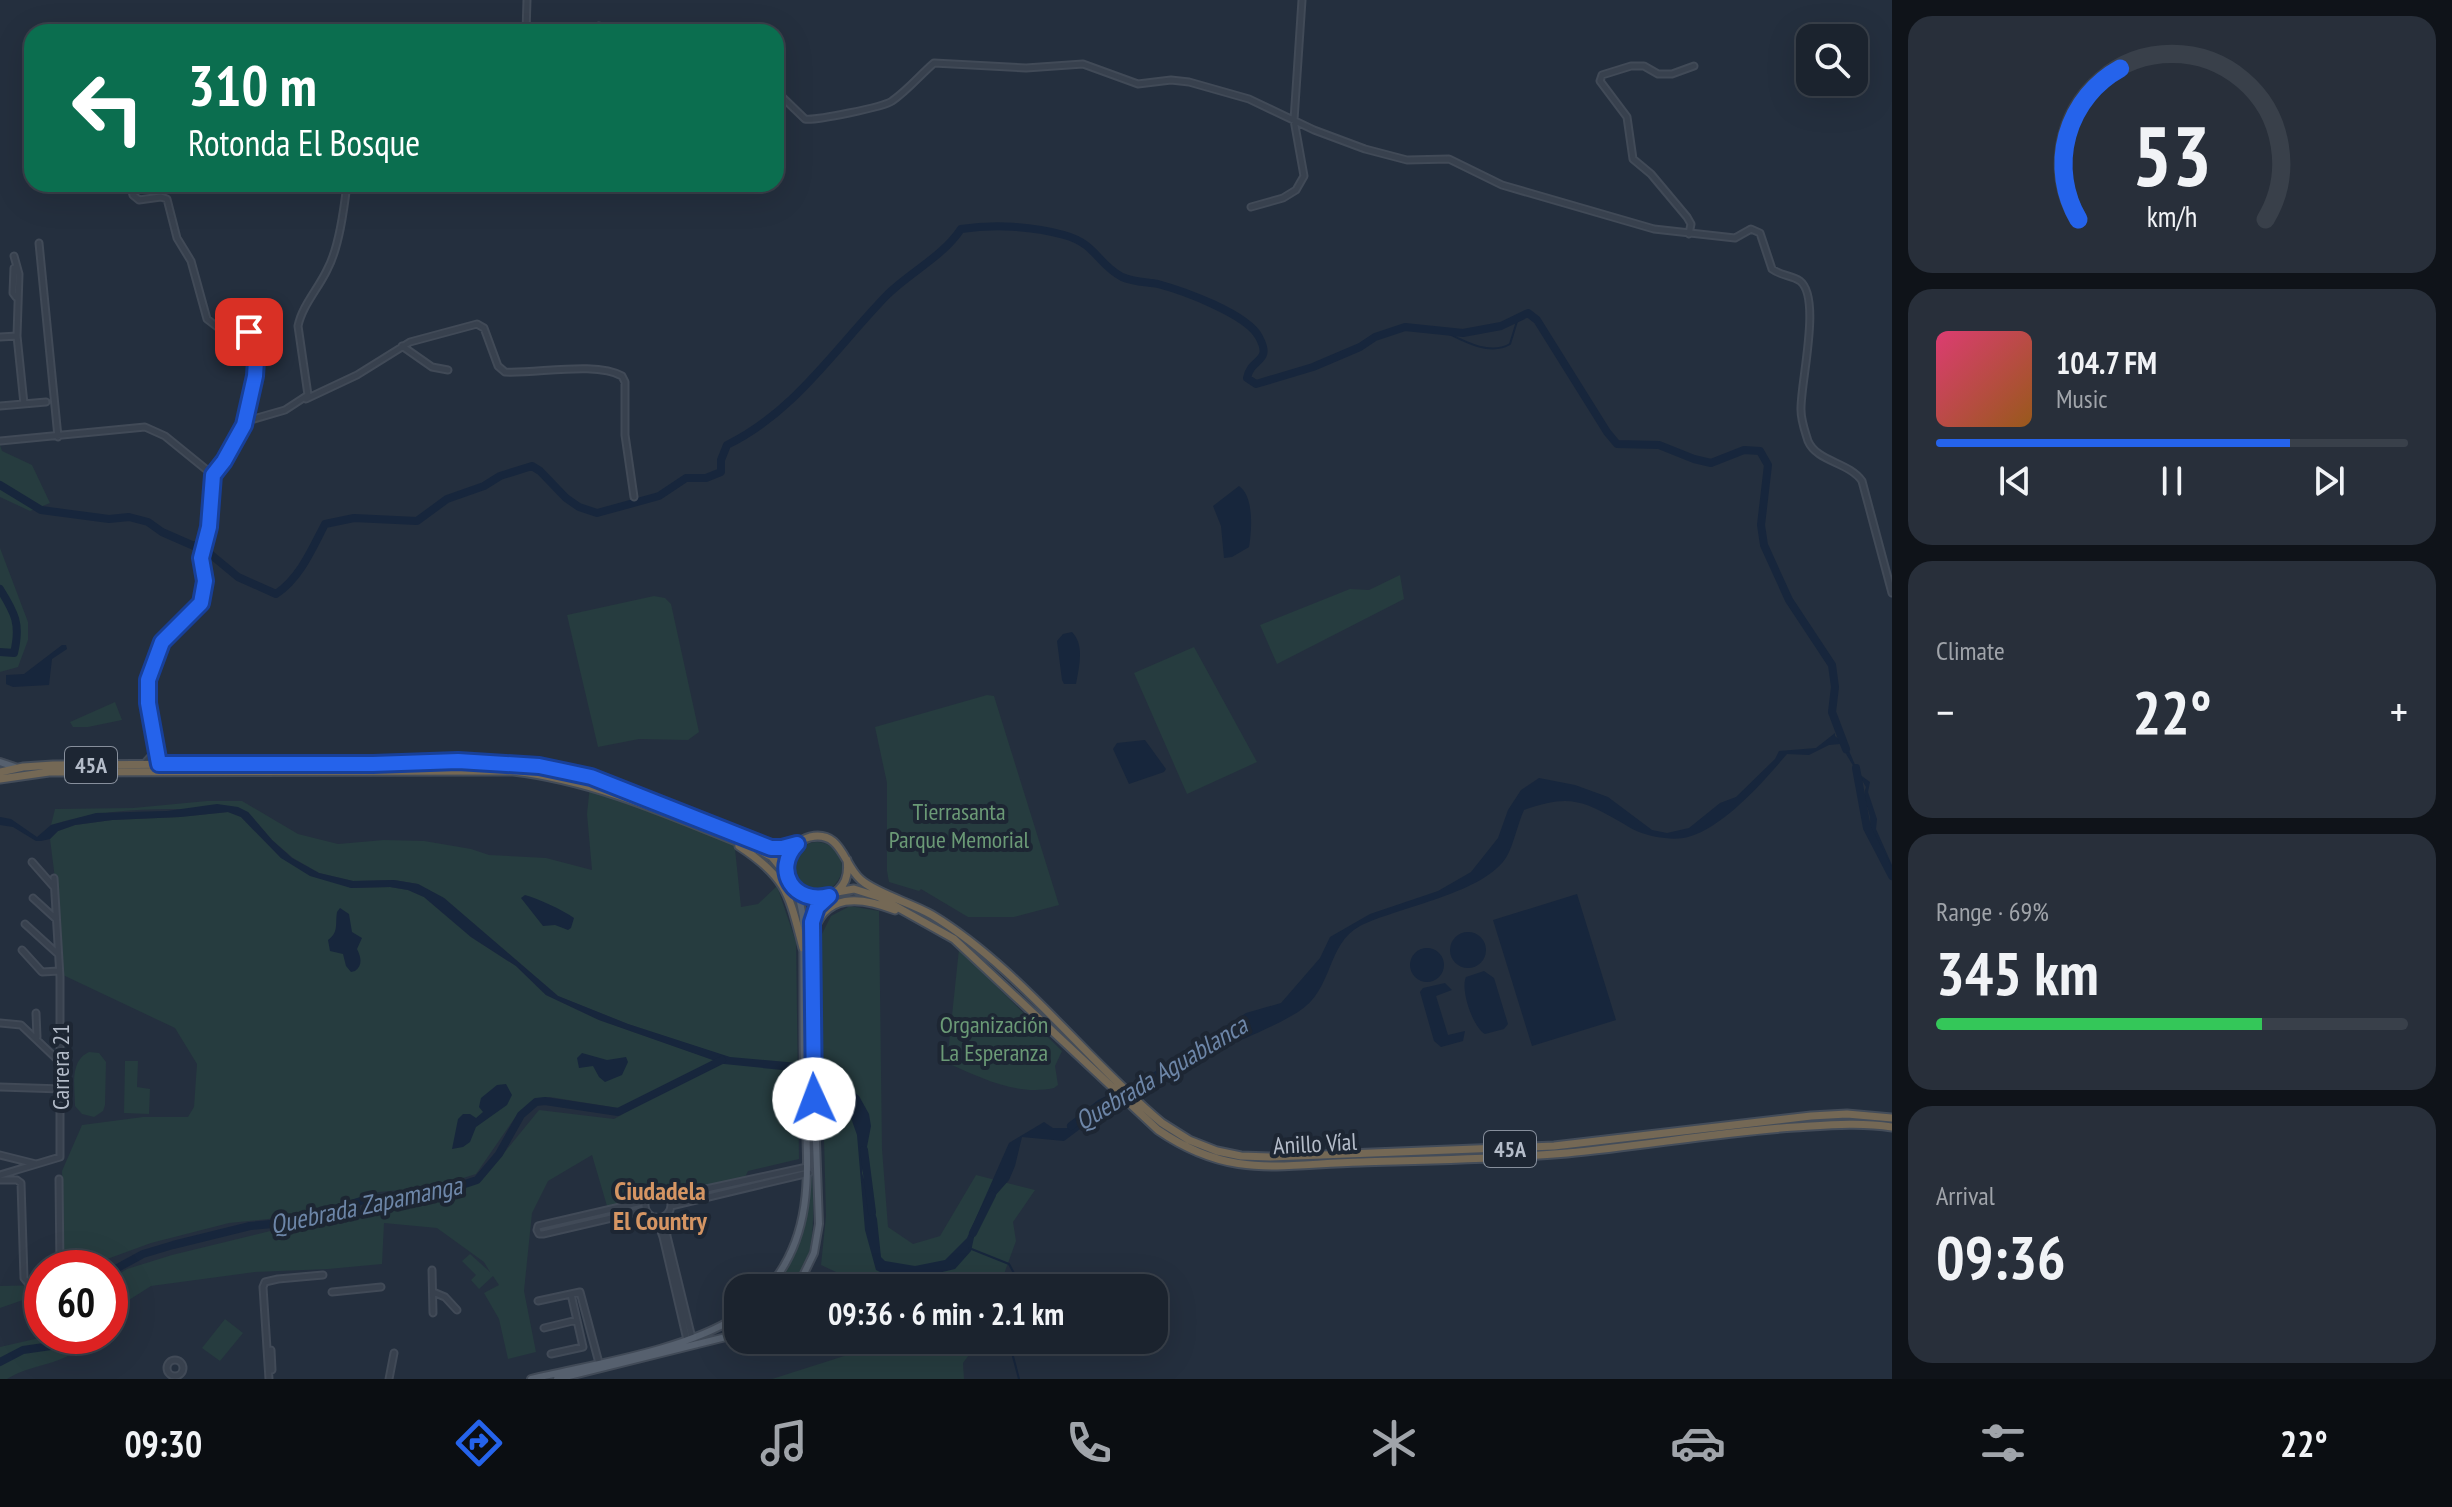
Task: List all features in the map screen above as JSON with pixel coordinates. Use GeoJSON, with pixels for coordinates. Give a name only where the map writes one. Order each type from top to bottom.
{"type":"FeatureCollection","features":[{"type":"Feature","properties":{"kind":"highway","name":"45A"},"geometry":{"type":"LineString","coordinates":[[0,772],[23,767],[159,764],[458,761],[539,766],[591,777],[771,848],[797,844]]}},
{"type":"Feature","properties":{"kind":"highway","name":"45A"},"geometry":{"type":"LineString","coordinates":[[0,779],[49,772],[513,771],[586,784],[768,854],[787,875]]}},
{"type":"Feature","properties":{"kind":"highway"},"geometry":{"type":"LineString","coordinates":[[720,835],[754,856],[780,881],[793,905],[803,948]]}},
{"type":"Feature","properties":{"kind":"highway"},"geometry":{"type":"LineString","coordinates":[[809,838],[826,838],[838,845],[847,860],[846,878],[832,894],[810,897],[793,887],[787,875],[788,856],[797,844],[809,838]]}},
{"type":"Feature","properties":{"kind":"highway","name":"Anillo Víal"},"geometry":{"type":"LineString","coordinates":[[847,860],[866,884],[921,909],[968,940],[1118,1088]]}},
{"type":"Feature","properties":{"kind":"highway","name":"Anillo Víal"},"geometry":{"type":"LineString","coordinates":[[832,894],[847,889],[863,891],[909,913],[969,950],[1138,1107],[1158,1130],[1192,1151],[1226,1162],[1261,1167],[1568,1153],[1770,1129],[1839,1124],[1892,1127]]}},
{"type":"Feature","properties":{"kind":"highway"},"geometry":{"type":"LineString","coordinates":[[812,937],[823,915],[850,900],[869,900],[909,913]]}},
{"type":"Feature","properties":{"kind":"highway","name":"Anillo Víal"},"geometry":{"type":"LineString","coordinates":[[1138,1107],[1189,1140],[1226,1153],[1256,1157],[1493,1150],[1554,1146],[1811,1116],[1847,1114],[1892,1118]]}},
{"type":"Feature","properties":{"kind":"main road"},"geometry":{"type":"LineString","coordinates":[[0,762],[23,767]]}},
{"type":"Feature","properties":{"kind":"main road"},"geometry":{"type":"LineString","coordinates":[[780,1274],[801,1226],[808,1170],[801,907],[793,887]]}},
{"type":"Feature","properties":{"kind":"main road"},"geometry":{"type":"LineString","coordinates":[[804,1274],[814,1253],[819,1224],[813,1079],[812,937],[815,911],[832,894]]}},
{"type":"Feature","properties":{"kind":"main road"},"geometry":{"type":"LineString","coordinates":[[531,1379],[689,1339],[724,1324]]}},
{"type":"Feature","properties":{"kind":"main road"},"geometry":{"type":"LineString","coordinates":[[557,1379],[724,1337]]}},
{"type":"Feature","properties":{"kind":"street"},"geometry":{"type":"LineString","coordinates":[[526,24],[527,0]]}},
{"type":"Feature","properties":{"kind":"street"},"geometry":{"type":"LineString","coordinates":[[1251,207],[1279,200],[1301,183],[1304,167],[1294,120],[1302,0]]}},
{"type":"Feature","properties":{"kind":"street"},"geometry":{"type":"LineString","coordinates":[[784,99],[805,119],[818,120],[887,105],[911,87],[934,63],[1026,68],[1083,64],[1138,84],[1171,80],[1208,86],[1249,99],[1314,130],[1365,149],[1407,160],[1449,159],[1502,185],[1654,229],[1735,238],[1751,229],[1757,230],[1772,269],[1803,284],[1811,324],[1802,394],[1803,422],[1812,448],[1856,473],[1862,481],[1892,593]]}},
{"type":"Feature","properties":{"kind":"street"},"geometry":{"type":"LineString","coordinates":[[1689,234],[1691,224],[1687,217],[1651,174],[1633,159],[1627,117],[1600,81],[1602,75],[1631,66],[1644,66],[1658,74],[1672,74],[1694,66]]}},
{"type":"Feature","properties":{"kind":"street"},"geometry":{"type":"LineString","coordinates":[[132,192],[139,200],[167,199],[177,238],[191,261],[207,319],[220,329],[239,328],[249,332],[256,368],[244,425],[213,475],[209,527],[201,558],[205,581],[201,603],[162,642],[148,680],[148,703],[159,764]]}},
{"type":"Feature","properties":{"kind":"street"},"geometry":{"type":"LineString","coordinates":[[306,399],[308,394],[298,326],[300,316],[328,269],[339,232],[346,192]]}},
{"type":"Feature","properties":{"kind":"street"},"geometry":{"type":"LineString","coordinates":[[39,243],[58,437]]}},
{"type":"Feature","properties":{"kind":"street"},"geometry":{"type":"LineString","coordinates":[[14,256],[19,274],[17,336],[24,404]]}},
{"type":"Feature","properties":{"kind":"street"},"geometry":{"type":"LineString","coordinates":[[244,425],[252,418],[272,415],[357,375],[410,342],[477,324],[484,328],[498,366],[505,372],[594,370],[612,371],[622,376],[625,382],[626,446],[634,497]]}},
{"type":"Feature","properties":{"kind":"street"},"geometry":{"type":"LineString","coordinates":[[0,337],[17,336]]}},
{"type":"Feature","properties":{"kind":"street"},"geometry":{"type":"LineString","coordinates":[[402,346],[432,367],[448,370]]}},
{"type":"Feature","properties":{"kind":"street"},"geometry":{"type":"LineString","coordinates":[[0,406],[46,402]]}},
{"type":"Feature","properties":{"kind":"street"},"geometry":{"type":"LineString","coordinates":[[0,441],[133,427],[153,429],[213,475]]}},
{"type":"Feature","properties":{"kind":"street"},"geometry":{"type":"LineString","coordinates":[[143,765],[151,756],[154,744]]}},
{"type":"Feature","properties":{"kind":"street"},"geometry":{"type":"LineString","coordinates":[[32,862],[55,888]]}},
{"type":"Feature","properties":{"kind":"street","name":"Carrera 21"},"geometry":{"type":"LineString","coordinates":[[37,1164],[60,1157],[60,974],[54,878]]}},
{"type":"Feature","properties":{"kind":"street"},"geometry":{"type":"LineString","coordinates":[[33,898],[57,920]]}},
{"type":"Feature","properties":{"kind":"street"},"geometry":{"type":"LineString","coordinates":[[25,924],[58,955]]}},
{"type":"Feature","properties":{"kind":"street"},"geometry":{"type":"LineString","coordinates":[[22,950],[42,972],[60,974]]}},
{"type":"Feature","properties":{"kind":"street"},"geometry":{"type":"LineString","coordinates":[[36,1013],[37,1038]]}},
{"type":"Feature","properties":{"kind":"street"},"geometry":{"type":"LineString","coordinates":[[0,1023],[21,1025],[61,1064]]}},
{"type":"Feature","properties":{"kind":"street"},"geometry":{"type":"LineString","coordinates":[[0,1087],[62,1089]]}},
{"type":"Feature","properties":{"kind":"street"},"geometry":{"type":"LineString","coordinates":[[0,1155],[37,1164]]}},
{"type":"Feature","properties":{"kind":"street"},"geometry":{"type":"LineString","coordinates":[[0,1177],[37,1164]]}},
{"type":"Feature","properties":{"kind":"street"},"geometry":{"type":"LineString","coordinates":[[669,1197],[808,1170]]}},
{"type":"Feature","properties":{"kind":"street"},"geometry":{"type":"LineString","coordinates":[[671,1206],[808,1170]]}},
{"type":"Feature","properties":{"kind":"street"},"geometry":{"type":"LineString","coordinates":[[0,1177],[21,1183],[24,1278]]}},
{"type":"Feature","properties":{"kind":"street"},"geometry":{"type":"LineString","coordinates":[[59,1179],[60,1250]]}},
{"type":"Feature","properties":{"kind":"street"},"geometry":{"type":"LineString","coordinates":[[655,1192],[664,1193],[669,1197],[671,1206],[665,1216],[667,1236],[689,1339],[656,1217],[646,1210],[543,1234],[539,1234],[538,1226],[646,1201],[655,1192]]}},
{"type":"Feature","properties":{"kind":"street"},"geometry":{"type":"LineString","coordinates":[[646,1201],[646,1210]]}},
{"type":"Feature","properties":{"kind":"street"},"geometry":{"type":"LineString","coordinates":[[656,1217],[665,1216]]}},
{"type":"Feature","properties":{"kind":"street"},"geometry":{"type":"LineString","coordinates":[[432,1270],[433,1313]]}},
{"type":"Feature","properties":{"kind":"street"},"geometry":{"type":"LineString","coordinates":[[272,1370],[263,1287],[266,1281],[323,1275]]}},
{"type":"Feature","properties":{"kind":"street"},"geometry":{"type":"LineString","coordinates":[[332,1292],[381,1287]]}},
{"type":"Feature","properties":{"kind":"street"},"geometry":{"type":"LineString","coordinates":[[433,1292],[445,1297],[457,1310]]}},
{"type":"Feature","properties":{"kind":"street"},"geometry":{"type":"LineString","coordinates":[[538,1301],[580,1292],[599,1363]]}},
{"type":"Feature","properties":{"kind":"street"},"geometry":{"type":"LineString","coordinates":[[551,1354],[583,1347],[571,1294]]}},
{"type":"Feature","properties":{"kind":"street"},"geometry":{"type":"LineString","coordinates":[[268,1317],[269,1379]]}},
{"type":"Feature","properties":{"kind":"street"},"geometry":{"type":"LineString","coordinates":[[544,1328],[577,1320]]}},
{"type":"Feature","properties":{"kind":"street"},"geometry":{"type":"LineString","coordinates":[[389,1379],[394,1353]]}},
{"type":"Feature","properties":{"kind":"green space"},"geometry":{"type":"Polygon","coordinates":[[[0,445],[2,451],[32,465],[50,503],[30,511],[0,497],[0,445]]]}},
{"type":"Feature","properties":{"kind":"green space"},"geometry":{"type":"Polygon","coordinates":[[[0,548],[28,622],[28,640],[18,667],[0,672],[0,548]]]}},
{"type":"Feature","properties":{"kind":"green space"},"geometry":{"type":"Polygon","coordinates":[[[1400,575],[1404,599],[1277,664],[1260,625],[1350,589],[1369,590],[1400,575]]]}},
{"type":"Feature","properties":{"kind":"green space"},"geometry":{"type":"Polygon","coordinates":[[[654,596],[665,598],[671,604],[699,732],[688,740],[639,739],[598,747],[567,615],[654,596]]]}},
{"type":"Feature","properties":{"kind":"green space"},"geometry":{"type":"Polygon","coordinates":[[[1194,647],[1257,762],[1187,794],[1134,673],[1194,647]]]}},
{"type":"Feature","properties":{"kind":"green space","name":"Tierrasanta Parque Memorial"},"geometry":{"type":"Polygon","coordinates":[[[987,695],[994,696],[1059,905],[1014,917],[968,917],[921,889],[889,882],[887,871],[887,783],[875,727],[987,695]]]}},
{"type":"Feature","properties":{"kind":"green space"},"geometry":{"type":"Polygon","coordinates":[[[115,702],[122,720],[88,727],[73,727],[70,722],[115,702]]]}},
{"type":"Feature","properties":{"kind":"green space"},"geometry":{"type":"Polygon","coordinates":[[[590,785],[734,839],[741,907],[758,904],[777,886],[796,942],[799,1159],[748,1171],[745,1177],[671,1194],[666,1188],[652,1189],[643,1197],[607,1206],[592,1155],[548,1181],[532,1213],[524,1291],[536,1352],[508,1359],[499,1319],[484,1293],[499,1285],[493,1276],[479,1289],[471,1280],[476,1275],[462,1261],[470,1254],[490,1272],[484,1262],[437,1228],[384,1223],[382,1264],[255,1272],[151,1286],[128,1301],[128,1269],[356,1210],[430,1201],[482,1180],[539,1110],[614,1119],[688,1078],[618,1108],[550,1097],[532,1101],[514,1119],[476,1174],[435,1187],[379,1192],[297,1216],[229,1223],[128,1251],[63,1250],[62,1171],[82,1125],[143,1117],[188,1117],[194,1107],[197,1064],[175,1028],[63,975],[60,918],[50,839],[58,831],[75,825],[228,812],[241,817],[281,858],[351,888],[390,887],[424,897],[471,937],[516,966],[546,995],[599,1020],[717,1061],[715,1064],[734,1059],[628,1024],[558,996],[444,898],[418,884],[394,880],[353,881],[319,873],[293,858],[272,840],[248,812],[174,809],[124,811],[51,825],[55,809],[242,801],[298,834],[338,844],[424,841],[489,855],[546,858],[592,870],[587,814],[590,785]]]}},
{"type":"Feature","properties":{"kind":"green space"},"geometry":{"type":"Polygon","coordinates":[[[807,843],[827,843],[841,857],[841,877],[827,891],[807,891],[793,877],[793,857],[807,843]]]}},
{"type":"Feature","properties":{"kind":"green space"},"geometry":{"type":"Polygon","coordinates":[[[850,906],[879,911],[882,1149],[888,1227],[913,1244],[940,1236],[976,1175],[1035,1190],[1013,1222],[1016,1241],[1004,1274],[838,1274],[821,1265],[826,1216],[819,940],[831,916],[850,906]]]}},
{"type":"Feature","properties":{"kind":"green space","name":"Organización La Esperanza"},"geometry":{"type":"Polygon","coordinates":[[[959,949],[1062,1051],[1055,1066],[1058,1085],[1054,1088],[1013,1088],[947,1063],[959,949]]]}},
{"type":"Feature","properties":{"kind":"green space"},"geometry":{"type":"Polygon","coordinates":[[[89,1052],[99,1053],[106,1062],[105,1105],[103,1111],[94,1117],[82,1114],[75,1106],[76,1068],[89,1052]]]}},
{"type":"Feature","properties":{"kind":"green space"},"geometry":{"type":"Polygon","coordinates":[[[125,1061],[138,1061],[137,1087],[150,1089],[149,1114],[124,1113],[125,1061]]]}},
{"type":"Feature","properties":{"kind":"green space"},"geometry":{"type":"Polygon","coordinates":[[[811,1163],[813,1212],[810,1249],[800,1274],[784,1274],[801,1240],[811,1163]]]}},
{"type":"Feature","properties":{"kind":"green space"},"geometry":{"type":"Polygon","coordinates":[[[24,1285],[24,1300],[0,1308],[0,1286],[24,1285]]]}},
{"type":"Feature","properties":{"kind":"green space"},"geometry":{"type":"Polygon","coordinates":[[[225,1319],[243,1333],[220,1361],[202,1348],[225,1319]]]}},
{"type":"Feature","properties":{"kind":"green space"},"geometry":{"type":"Polygon","coordinates":[[[24,1342],[24,1354],[71,1354],[0,1379],[0,1347],[24,1342]]]}},
{"type":"Feature","properties":{"kind":"green space"},"geometry":{"type":"Polygon","coordinates":[[[850,1354],[970,1354],[963,1363],[964,1379],[772,1379],[850,1354]]]}},
{"type":"Feature","properties":{"kind":"water"},"geometry":{"type":"Polygon","coordinates":[[[1239,486],[1250,505],[1249,547],[1224,558],[1221,526],[1213,506],[1239,486]]]}},
{"type":"Feature","properties":{"kind":"water"},"geometry":{"type":"Polygon","coordinates":[[[1072,632],[1080,650],[1076,684],[1064,684],[1057,641],[1063,634],[1072,632]]]}},
{"type":"Feature","properties":{"kind":"water"},"geometry":{"type":"Polygon","coordinates":[[[66,645],[67,649],[52,659],[49,685],[13,687],[6,684],[6,675],[24,674],[66,645]]]}},
{"type":"Feature","properties":{"kind":"water"},"geometry":{"type":"Polygon","coordinates":[[[1835,733],[1847,746],[1859,774],[1870,782],[1868,792],[1877,819],[1876,829],[1892,865],[1892,872],[1884,861],[1870,825],[1866,787],[1840,744],[1829,745],[1809,755],[1787,754],[1729,814],[1702,832],[1688,837],[1644,834],[1582,803],[1562,801],[1524,810],[1509,852],[1496,869],[1481,880],[1440,898],[1360,926],[1341,944],[1318,992],[1298,1012],[1260,1032],[1195,1056],[1175,1067],[1064,1141],[1022,1137],[1009,1180],[987,1205],[977,1224],[971,1251],[955,1269],[934,1274],[884,1274],[876,1270],[865,1230],[857,1135],[845,1101],[821,1074],[724,1064],[599,1020],[546,995],[516,966],[471,937],[424,897],[390,887],[351,888],[310,876],[281,858],[241,817],[228,812],[75,825],[41,841],[13,827],[0,825],[0,817],[11,819],[37,837],[51,825],[96,813],[167,811],[217,804],[238,807],[248,812],[292,858],[319,873],[353,881],[394,880],[418,884],[444,898],[558,996],[628,1024],[730,1057],[820,1065],[859,1096],[869,1114],[871,1126],[862,1173],[877,1219],[881,1257],[885,1261],[915,1266],[945,1260],[967,1238],[1009,1143],[1044,1122],[1053,1128],[1067,1128],[1246,1013],[1281,1003],[1320,958],[1330,937],[1370,914],[1438,891],[1471,872],[1498,838],[1508,810],[1521,790],[1539,778],[1575,785],[1608,797],[1652,830],[1667,833],[1689,828],[1720,803],[1736,797],[1775,759],[1779,751],[1816,748],[1835,733]]]}},
{"type":"Feature","properties":{"kind":"water"},"geometry":{"type":"Polygon","coordinates":[[[1145,740],[1166,769],[1129,784],[1113,749],[1117,743],[1145,740]]]}},
{"type":"Feature","properties":{"kind":"water"},"geometry":{"type":"Polygon","coordinates":[[[1577,894],[1616,1020],[1532,1046],[1493,920],[1577,894]]]}},
{"type":"Feature","properties":{"kind":"water"},"geometry":{"type":"Polygon","coordinates":[[[525,895],[574,918],[571,928],[543,926],[521,898],[525,895]]]}},
{"type":"Feature","properties":{"kind":"water"},"geometry":{"type":"Polygon","coordinates":[[[340,908],[349,914],[352,932],[362,938],[357,949],[360,964],[358,969],[351,972],[343,954],[330,951],[328,940],[335,931],[340,908]]]}},
{"type":"Feature","properties":{"kind":"water"},"geometry":{"type":"Polygon","coordinates":[[[1468,932],[1480,938],[1486,950],[1480,962],[1468,968],[1456,962],[1450,950],[1456,938],[1468,932]]]}},
{"type":"Feature","properties":{"kind":"water"},"geometry":{"type":"Polygon","coordinates":[[[1427,948],[1439,953],[1444,965],[1439,977],[1427,982],[1415,977],[1410,965],[1415,953],[1427,948]]]}},
{"type":"Feature","properties":{"kind":"water"},"geometry":{"type":"Polygon","coordinates":[[[1484,971],[1494,978],[1508,1024],[1504,1029],[1485,1034],[1472,1016],[1465,983],[1466,977],[1484,971]]]}},
{"type":"Feature","properties":{"kind":"water"},"geometry":{"type":"Polygon","coordinates":[[[1445,983],[1452,990],[1436,996],[1448,1035],[1465,1031],[1463,1041],[1441,1047],[1434,1041],[1420,992],[1423,988],[1445,983]]]}},
{"type":"Feature","properties":{"kind":"water"},"geometry":{"type":"Polygon","coordinates":[[[582,1053],[607,1060],[626,1057],[628,1062],[622,1075],[605,1082],[593,1066],[579,1068],[577,1058],[582,1053]]]}},
{"type":"Feature","properties":{"kind":"water"},"geometry":{"type":"Polygon","coordinates":[[[506,1084],[512,1095],[507,1105],[476,1127],[470,1142],[452,1149],[458,1119],[463,1114],[476,1118],[483,1112],[479,1107],[481,1098],[497,1085],[506,1084]]]}},
{"type":"Feature","properties":{"kind":"waterway"},"geometry":{"type":"LineString","coordinates":[[0,485],[41,510],[109,519],[129,517],[148,522],[162,532],[194,546],[198,544],[238,577],[276,594],[299,571],[325,524],[354,518],[417,521],[447,499],[532,466],[566,498],[579,507],[597,513],[659,496],[686,478],[706,478],[721,472],[721,460],[727,445],[774,415],[794,397],[888,294],[954,239],[961,229],[1026,228],[1075,239],[1122,277],[1183,292],[1214,304],[1242,320],[1252,328],[1263,345],[1262,356],[1247,378],[1256,384],[1313,367],[1360,347],[1375,337],[1405,327],[1463,333],[1501,326],[1528,313],[1537,320],[1617,444],[1659,445],[1711,463],[1744,450],[1760,451],[1768,465],[1761,525],[1764,545],[1789,600],[1832,665],[1835,687],[1832,712],[1846,749]]}},
{"type":"Feature","properties":{"kind":"waterway"},"geometry":{"type":"LineString","coordinates":[[1439,329],[1465,342],[1493,349],[1510,344],[1518,318]]}},
{"type":"Feature","properties":{"kind":"waterway"},"geometry":{"type":"LineString","coordinates":[[0,589],[17,626],[14,653],[0,652]]}},
{"type":"Feature","properties":{"kind":"waterway","name":"Quebrada Aguablanca"},"geometry":{"type":"LineString","coordinates":[[1856,768],[1867,828],[1892,876]]}},
{"type":"Feature","properties":{"kind":"waterway","name":"Quebrada Zapamanga"},"geometry":{"type":"LineString","coordinates":[[128,1262],[173,1245],[250,1226],[293,1222],[364,1200],[432,1195],[477,1180],[499,1154],[521,1115],[536,1102],[618,1112],[722,1060]]}},
{"type":"Feature","properties":{"kind":"waterway","name":"Quebrada Aguablanca"},"geometry":{"type":"LineString","coordinates":[[1071,1126],[1101,1103],[1123,1092]]}},
{"type":"Feature","properties":{"kind":"waterway","name":"Quebrada Aguablanca"},"geometry":{"type":"LineString","coordinates":[[864,1150],[872,1212]]}},
{"type":"Feature","properties":{"kind":"waterway","name":"Quebrada Aguablanca"},"geometry":{"type":"LineString","coordinates":[[973,1233],[992,1195]]}},
{"type":"Feature","properties":{"kind":"waterway"},"geometry":{"type":"LineString","coordinates":[[969,1248],[1009,1264],[1014,1274]]}},
{"type":"Feature","properties":{"kind":"waterway","name":"Quebrada Zapamanga"},"geometry":{"type":"LineString","coordinates":[[0,1362],[24,1350]]}},
{"type":"Feature","properties":{"kind":"waterway"},"geometry":{"type":"LineString","coordinates":[[1012,1354],[1019,1379]]}},
{"type":"Feature","properties":{"kind":"district","name":"Ciudadela El Country"},"geometry":{"type":"Point","coordinates":[660,1206]}},
{"type":"Feature","properties":{"kind":"route"},"geometry":{"type":"LineString","coordinates":[[249,332],[254,345],[255,376],[244,425],[213,475],[209,527],[201,558],[205,581],[201,603],[162,642],[148,680],[148,703],[159,764],[458,761],[539,766],[591,777],[771,848],[797,844],[786,864],[791,884],[801,894],[810,897],[829,896],[817,907],[812,922],[814,1099]]}}]}
